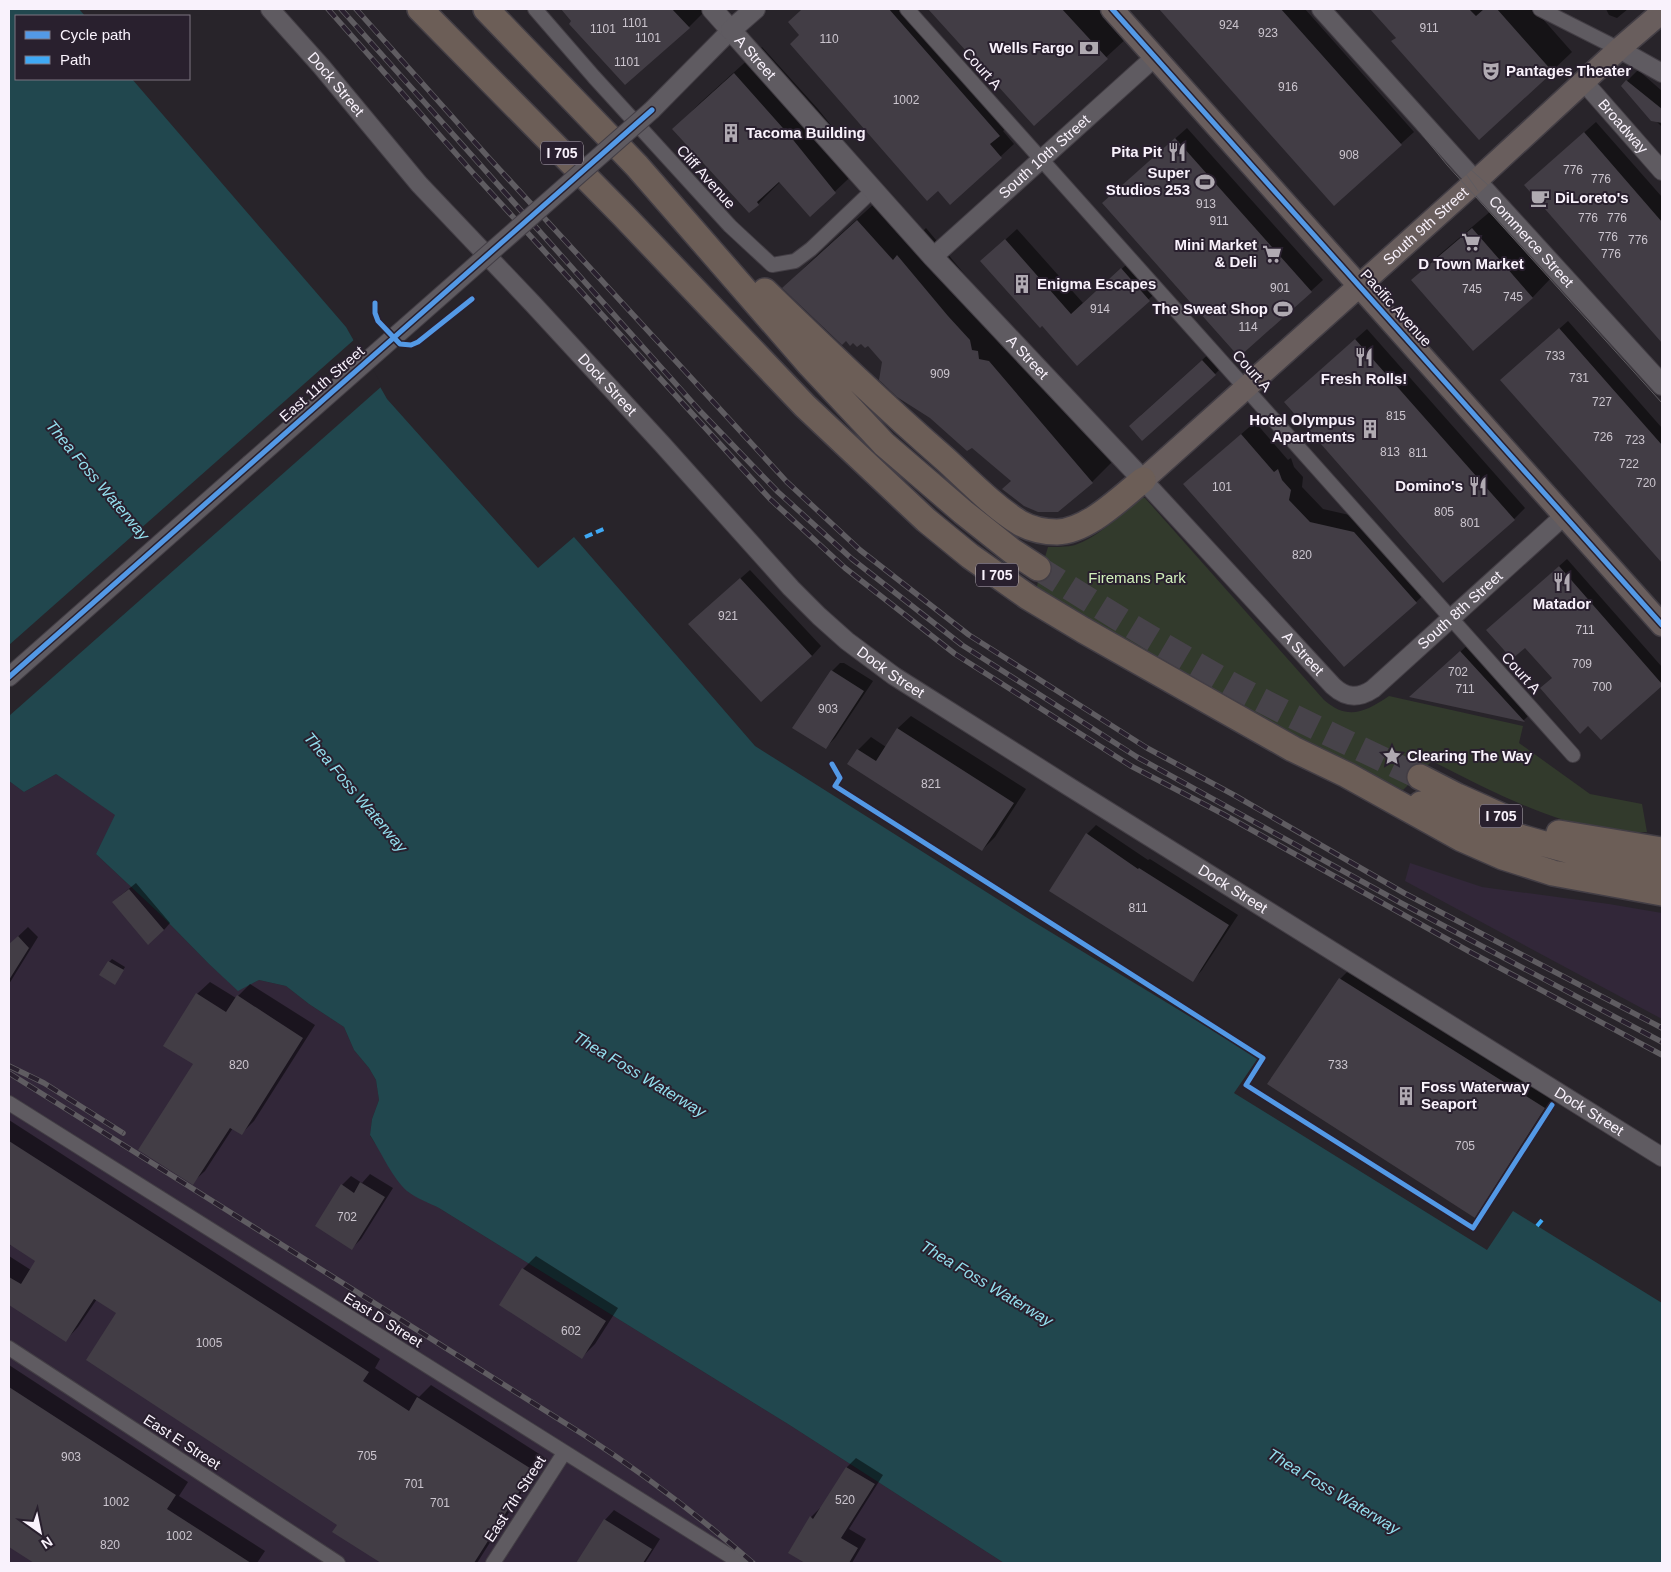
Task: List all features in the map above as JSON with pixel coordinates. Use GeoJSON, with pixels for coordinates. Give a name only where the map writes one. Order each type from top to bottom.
{"type":"FeatureCollection","features":[{"type":"Feature","properties":{"kind":"highway","name":"I 705"},"geometry":{"type":"LineString","coordinates":[[420,9],[623,215],[805,406],[926,520],[970,556],[1028,597],[1293,749],[1346,775]]}},
{"type":"Feature","properties":{"kind":"highway","name":"I 705"},"geometry":{"type":"LineString","coordinates":[[486,9],[662,194],[792,344],[884,444],[962,512],[1012,551],[1038,568]]}},
{"type":"Feature","properties":{"kind":"highway"},"geometry":{"type":"LineString","coordinates":[[662,194],[902,422],[1020,523],[1045,531],[1060,532],[1075,528],[1105,510],[1143,480]]}},
{"type":"Feature","properties":{"kind":"highway"},"geometry":{"type":"LineString","coordinates":[[1346,775],[1428,822],[1481,848],[1528,866],[1572,877],[1662,893]]}},
{"type":"Feature","properties":{"kind":"highway"},"geometry":{"type":"LineString","coordinates":[[1346,775],[1447,814],[1578,854],[1662,875]]}},
{"type":"Feature","properties":{"kind":"highway","name":"I 705"},"geometry":{"type":"LineString","coordinates":[[1420,777],[1502,816],[1548,832]]}},
{"type":"Feature","properties":{"kind":"highway"},"geometry":{"type":"LineString","coordinates":[[1548,832],[1662,850]]}},
{"type":"Feature","properties":{"kind":"highway"},"geometry":{"type":"LineString","coordinates":[[1548,832],[1619,854],[1662,864]]}},
{"type":"Feature","properties":{"kind":"main road","name":"A Street"},"geometry":{"type":"LineString","coordinates":[[712,9],[934,257],[1143,480]]}},
{"type":"Feature","properties":{"kind":"main road"},"geometry":{"type":"LineString","coordinates":[[731,30],[755,9]]}},
{"type":"Feature","properties":{"kind":"main road","name":"Pacific Avenue"},"geometry":{"type":"LineString","coordinates":[[1112,9],[1662,625]]}},
{"type":"Feature","properties":{"kind":"main road","name":"South 9th Street"},"geometry":{"type":"LineString","coordinates":[[1143,480],[1662,12]]}},
{"type":"Feature","properties":{"kind":"main road","name":"Commerce Street"},"geometry":{"type":"LineString","coordinates":[[1476,181],[1662,385]]}},
{"type":"Feature","properties":{"kind":"street","name":"Dock Street"},"geometry":{"type":"LineString","coordinates":[[270,9],[321,66],[419,184],[534,304],[791,588],[847,641],[894,676],[1091,801],[1662,1157]]}},
{"type":"Feature","properties":{"kind":"street","name":"Cliff Avenue"},"geometry":{"type":"LineString","coordinates":[[535,9],[723,219],[772,265],[795,261],[874,190]]}},
{"type":"Feature","properties":{"kind":"street","name":"Court A"},"geometry":{"type":"LineString","coordinates":[[907,9],[1572,755]]}},
{"type":"Feature","properties":{"kind":"street","name":"Commerce Street"},"geometry":{"type":"LineString","coordinates":[[1321,9],[1476,181]]}},
{"type":"Feature","properties":{"kind":"street"},"geometry":{"type":"LineString","coordinates":[[1540,9],[1662,73]]}},
{"type":"Feature","properties":{"kind":"street","name":"East 11th Street"},"geometry":{"type":"LineString","coordinates":[[9,677],[652,110],[731,30]]}},
{"type":"Feature","properties":{"kind":"street","name":"South 10th Street"},"geometry":{"type":"LineString","coordinates":[[934,257],[1155,57]]}},
{"type":"Feature","properties":{"kind":"street","name":"Broadway"},"geometry":{"type":"LineString","coordinates":[[1584,82],[1662,171]]}},
{"type":"Feature","properties":{"kind":"street","name":"A Street"},"geometry":{"type":"LineString","coordinates":[[1143,480],[1333,686],[1339,692],[1351,696]]}},
{"type":"Feature","properties":{"kind":"street","name":"South 8th Street"},"geometry":{"type":"LineString","coordinates":[[1351,696],[1360,696],[1373,689],[1565,515]]}},
{"type":"Feature","properties":{"kind":"street","name":"East D Street"},"geometry":{"type":"LineString","coordinates":[[9,1103],[741,1563]]}},
{"type":"Feature","properties":{"kind":"street","name":"East E Street"},"geometry":{"type":"LineString","coordinates":[[9,1348],[338,1563]]}},
{"type":"Feature","properties":{"kind":"street","name":"East 7th Street"},"geometry":{"type":"LineString","coordinates":[[493,1563],[564,1452]]}},
{"type":"Feature","properties":{"kind":"shaded area"},"geometry":{"type":"Polygon","coordinates":[[[56,774],[116,815],[96,854],[238,990],[259,980],[286,986],[344,1027],[354,1050],[376,1080],[379,1100],[372,1119],[370,1136],[408,1191],[439,1208],[788,1424],[1004,1563],[9,1563],[9,781],[24,792],[56,774]]]}},
{"type":"Feature","properties":{"kind":"shaded area"},"geometry":{"type":"Polygon","coordinates":[[[1410,863],[1482,887],[1662,913],[1662,1019],[1405,881],[1410,863]]]}},
{"type":"Feature","properties":{"kind":"green space","name":"Firemans Park"},"geometry":{"type":"Polygon","coordinates":[[[1139,498],[1145,498],[1324,700],[1333,707],[1356,712],[1364,710],[1389,696],[1523,726],[1519,743],[1590,794],[1642,804],[1647,832],[1609,832],[1563,820],[1518,803],[1432,761],[1403,790],[1223,700],[1037,587],[1041,563],[1043,564],[1048,547],[1072,546],[1084,541],[1109,524],[1139,498]]]}},
{"type":"Feature","properties":{"kind":"water","name":"Thea Foss Waterway"},"geometry":{"type":"Polygon","coordinates":[[[9,9],[79,9],[84,15],[15,15],[15,80],[133,80],[346,327],[387,399],[538,568],[574,537],[755,746],[1029,919],[1258,1058],[1234,1093],[1487,1250],[1513,1211],[1662,1303],[1662,1563],[1004,1563],[788,1424],[439,1208],[407,1191],[392,1172],[370,1135],[372,1119],[379,1100],[376,1080],[354,1050],[344,1027],[286,986],[259,980],[238,991],[96,854],[115,815],[56,774],[24,792],[9,781],[9,9]]]}},
{"type":"Feature","properties":{"kind":"pier"},"geometry":{"type":"Polygon","coordinates":[[[356,338],[382,386],[9,716],[9,645],[356,338]]]}},
{"type":"Feature","properties":{"kind":"building"},"geometry":{"type":"Polygon","coordinates":[[[561,9],[672,9],[690,28],[625,85],[569,24],[571,21],[561,9]]]}},
{"type":"Feature","properties":{"kind":"building"},"geometry":{"type":"Polygon","coordinates":[[[802,9],[889,9],[1000,136],[990,144],[1002,158],[950,205],[938,191],[927,201],[790,44],[799,35],[788,22],[802,9]]]}},
{"type":"Feature","properties":{"kind":"building"},"geometry":{"type":"Polygon","coordinates":[[[928,9],[1062,9],[1108,59],[1034,126],[928,9]]]}},
{"type":"Feature","properties":{"kind":"building"},"geometry":{"type":"Polygon","coordinates":[[[1159,9],[1281,9],[1402,145],[1334,206],[1159,9]]]}},
{"type":"Feature","properties":{"kind":"building"},"geometry":{"type":"Polygon","coordinates":[[[1370,9],[1469,9],[1476,16],[1484,9],[1497,9],[1553,72],[1479,140],[1391,41],[1396,38],[1370,9]]]}},
{"type":"Feature","properties":{"kind":"building","name":"Tacoma Building"},"geometry":{"type":"Polygon","coordinates":[[[734,73],[790,136],[836,193],[810,217],[779,182],[757,202],[759,205],[749,213],[672,129],[734,73]]]}},
{"type":"Feature","properties":{"kind":"building"},"geometry":{"type":"Polygon","coordinates":[[[1626,80],[1662,109],[1662,123],[1651,121],[1621,86],[1626,80]]]}},
{"type":"Feature","properties":{"kind":"building"},"geometry":{"type":"Polygon","coordinates":[[[1584,132],[1662,222],[1662,343],[1524,185],[1584,132]]]}},
{"type":"Feature","properties":{"kind":"building"},"geometry":{"type":"Polygon","coordinates":[[[1175,138],[1312,292],[1239,357],[1102,203],[1175,138]]]}},
{"type":"Feature","properties":{"kind":"building"},"geometry":{"type":"Polygon","coordinates":[[[857,220],[893,260],[897,255],[970,340],[972,350],[978,351],[979,359],[989,361],[1093,483],[1058,512],[1038,512],[1024,506],[1002,489],[1011,481],[972,448],[967,451],[930,418],[897,397],[879,380],[882,362],[868,346],[865,348],[861,344],[857,347],[853,343],[850,346],[846,341],[842,345],[782,288],[857,220]]]}},
{"type":"Feature","properties":{"kind":"building"},"geometry":{"type":"Polygon","coordinates":[[[1472,228],[1533,298],[1473,351],[1411,280],[1472,228]]]}},
{"type":"Feature","properties":{"kind":"building"},"geometry":{"type":"Polygon","coordinates":[[[1005,239],[1071,314],[1121,268],[1150,301],[1077,366],[980,261],[1005,239]]]}},
{"type":"Feature","properties":{"kind":"building"},"geometry":{"type":"Polygon","coordinates":[[[1559,328],[1662,445],[1662,563],[1500,380],[1559,328]]]}},
{"type":"Feature","properties":{"kind":"building"},"geometry":{"type":"Polygon","coordinates":[[[1355,339],[1515,520],[1443,583],[1284,402],[1355,339]]]}},
{"type":"Feature","properties":{"kind":"building"},"geometry":{"type":"Polygon","coordinates":[[[1202,360],[1216,375],[1142,441],[1129,426],[1202,360]]]}},
{"type":"Feature","properties":{"kind":"building"},"geometry":{"type":"Polygon","coordinates":[[[1241,434],[1274,472],[1278,469],[1282,480],[1291,490],[1289,500],[1310,522],[1354,532],[1417,603],[1344,667],[1183,484],[1241,434]]]}},
{"type":"Feature","properties":{"kind":"building"},"geometry":{"type":"Polygon","coordinates":[[[1559,566],[1662,684],[1601,740],[1588,726],[1580,734],[1540,688],[1552,678],[1525,648],[1512,659],[1486,630],[1559,566]]]}},
{"type":"Feature","properties":{"kind":"building"},"geometry":{"type":"Polygon","coordinates":[[[740,578],[812,656],[761,702],[688,624],[740,578]]]}},
{"type":"Feature","properties":{"kind":"building"},"geometry":{"type":"Polygon","coordinates":[[[1460,651],[1525,722],[1409,697],[1460,651]]]}},
{"type":"Feature","properties":{"kind":"building"},"geometry":{"type":"Polygon","coordinates":[[[831,670],[864,691],[826,749],[792,728],[831,670]]]}},
{"type":"Feature","properties":{"kind":"building"},"geometry":{"type":"Polygon","coordinates":[[[897,728],[1014,803],[982,851],[847,764],[857,749],[876,761],[897,728]]]}},
{"type":"Feature","properties":{"kind":"building"},"geometry":{"type":"Polygon","coordinates":[[[1086,833],[1138,869],[1229,925],[1193,982],[1049,891],[1086,833]]]}},
{"type":"Feature","properties":{"kind":"building"},"geometry":{"type":"Polygon","coordinates":[[[129,889],[164,930],[148,945],[112,902],[129,889]]]}},
{"type":"Feature","properties":{"kind":"building"},"geometry":{"type":"Polygon","coordinates":[[[18,936],[29,948],[9,980],[9,944],[18,936]]]}},
{"type":"Feature","properties":{"kind":"building"},"geometry":{"type":"Polygon","coordinates":[[[108,961],[124,970],[115,985],[99,975],[108,961]]]}},
{"type":"Feature","properties":{"kind":"building","name":"Foss Waterway Seaport"},"geometry":{"type":"Polygon","coordinates":[[[1339,978],[1545,1108],[1475,1218],[1267,1084],[1339,978]]]}},
{"type":"Feature","properties":{"kind":"building"},"geometry":{"type":"Polygon","coordinates":[[[196,993],[226,1012],[237,995],[303,1038],[242,1135],[230,1128],[193,1185],[138,1150],[193,1064],[163,1046],[196,993]]]}},
{"type":"Feature","properties":{"kind":"building"},"geometry":{"type":"Polygon","coordinates":[[[9,1141],[369,1372],[363,1381],[409,1411],[417,1397],[533,1470],[474,1563],[381,1563],[332,1532],[337,1525],[86,1360],[116,1313],[94,1299],[66,1342],[9,1305],[9,1277],[21,1284],[35,1261],[9,1244],[9,1141]]]}},
{"type":"Feature","properties":{"kind":"building"},"geometry":{"type":"Polygon","coordinates":[[[360,1182],[385,1197],[352,1250],[315,1226],[341,1184],[354,1193],[360,1182]]]}},
{"type":"Feature","properties":{"kind":"building"},"geometry":{"type":"Polygon","coordinates":[[[522,1268],[606,1321],[582,1359],[499,1305],[522,1268]]]}},
{"type":"Feature","properties":{"kind":"building"},"geometry":{"type":"Polygon","coordinates":[[[9,1387],[176,1495],[167,1509],[251,1563],[34,1563],[9,1547],[9,1387]]]}},
{"type":"Feature","properties":{"kind":"building"},"geometry":{"type":"Polygon","coordinates":[[[846,1467],[875,1484],[841,1538],[858,1548],[849,1563],[805,1563],[788,1553],[810,1516],[813,1519],[846,1467]]]}},
{"type":"Feature","properties":{"kind":"building"},"geometry":{"type":"Polygon","coordinates":[[[604,1519],[652,1549],[643,1563],[576,1563],[604,1519]]]}},
{"type":"Feature","properties":{"kind":"tunnel"},"geometry":{"type":"LineString","coordinates":[[1038,568],[1136,629],[1236,687],[1420,777]]}},
{"type":"Feature","properties":{"kind":"tram line"},"geometry":{"type":"LineString","coordinates":[[1313,9],[1404,112],[1447,165],[1662,403]]}},
{"type":"Feature","properties":{"kind":"tram line"},"geometry":{"type":"LineString","coordinates":[[1327,9],[1412,104],[1449,150],[1478,191]]}},
{"type":"Feature","properties":{"kind":"tram line"},"geometry":{"type":"LineString","coordinates":[[1449,150],[1488,185],[1662,376]]}},
{"type":"Feature","properties":{"kind":"railway"},"geometry":{"type":"LineString","coordinates":[[328,9],[473,173],[770,499],[845,568],[955,654],[1131,766],[1223,814],[1472,953],[1662,1055]]}},
{"type":"Feature","properties":{"kind":"railway"},"geometry":{"type":"LineString","coordinates":[[341,9],[700,411],[778,492],[852,559],[962,645],[1137,757],[1401,903],[1662,1042]]}},
{"type":"Feature","properties":{"kind":"railway"},"geometry":{"type":"LineString","coordinates":[[356,9],[489,158],[787,482],[860,550],[969,635],[1147,748],[1234,795],[1404,893],[1662,1028]]}},
{"type":"Feature","properties":{"kind":"railway"},"geometry":{"type":"LineString","coordinates":[[9,1066],[44,1083],[123,1133]]}},
{"type":"Feature","properties":{"kind":"railway"},"geometry":{"type":"LineString","coordinates":[[9,1073],[584,1435],[671,1496],[753,1563]]}},
{"type":"Feature","properties":{"kind":"marked path"},"geometry":{"type":"LineString","coordinates":[[585,537],[606,528]]}},
{"type":"Feature","properties":{"kind":"marked path"},"geometry":{"type":"LineString","coordinates":[[1537,1226],[1542,1220]]}},
{"type":"Feature","properties":{"kind":"cycle path"},"geometry":{"type":"LineString","coordinates":[[1112,9],[1662,625]]}},
{"type":"Feature","properties":{"kind":"cycle path"},"geometry":{"type":"LineString","coordinates":[[9,677],[652,110]]}},
{"type":"Feature","properties":{"kind":"cycle path"},"geometry":{"type":"LineString","coordinates":[[375,303],[375,313],[378,321],[400,344],[411,345],[418,342],[472,299]]}},
{"type":"Feature","properties":{"kind":"cycle path"},"geometry":{"type":"LineString","coordinates":[[832,764],[840,778],[835,786],[1263,1058],[1246,1085],[1473,1228],[1552,1105]]}},
{"type":"Feature","properties":{"kind":"place","name":"Wells Fargo"},"geometry":{"type":"Point","coordinates":[1089,48]}},
{"type":"Feature","properties":{"kind":"place","name":"Pantages Theater"},"geometry":{"type":"Point","coordinates":[1491,71]}},
{"type":"Feature","properties":{"kind":"place","name":"Tacoma Building"},"geometry":{"type":"Point","coordinates":[731,133]}},
{"type":"Feature","properties":{"kind":"place","name":"Pita Pit"},"geometry":{"type":"Point","coordinates":[1177,152]}},
{"type":"Feature","properties":{"kind":"place","name":"Super Studios 253"},"geometry":{"type":"Point","coordinates":[1205,182]}},
{"type":"Feature","properties":{"kind":"place","name":"DiLoreto's"},"geometry":{"type":"Point","coordinates":[1540,198]}},
{"type":"Feature","properties":{"kind":"place","name":"D Town Market"},"geometry":{"type":"Point","coordinates":[1471,242]}},
{"type":"Feature","properties":{"kind":"place","name":"Mini Market & Deli"},"geometry":{"type":"Point","coordinates":[1272,254]}},
{"type":"Feature","properties":{"kind":"place","name":"Enigma Escapes"},"geometry":{"type":"Point","coordinates":[1022,284]}},
{"type":"Feature","properties":{"kind":"place","name":"The Sweat Shop"},"geometry":{"type":"Point","coordinates":[1283,309]}},
{"type":"Feature","properties":{"kind":"place","name":"Fresh Rolls!"},"geometry":{"type":"Point","coordinates":[1364,357]}},
{"type":"Feature","properties":{"kind":"place","name":"Hotel Olympus Apartments"},"geometry":{"type":"Point","coordinates":[1370,429]}},
{"type":"Feature","properties":{"kind":"place","name":"Domino's"},"geometry":{"type":"Point","coordinates":[1478,486]}},
{"type":"Feature","properties":{"kind":"place","name":"Matador"},"geometry":{"type":"Point","coordinates":[1562,582]}},
{"type":"Feature","properties":{"kind":"place","name":"Clearing The Way"},"geometry":{"type":"Point","coordinates":[1392,756]}},
{"type":"Feature","properties":{"kind":"place","name":"Foss Waterway Seaport"},"geometry":{"type":"Point","coordinates":[1406,1096]}}]}
